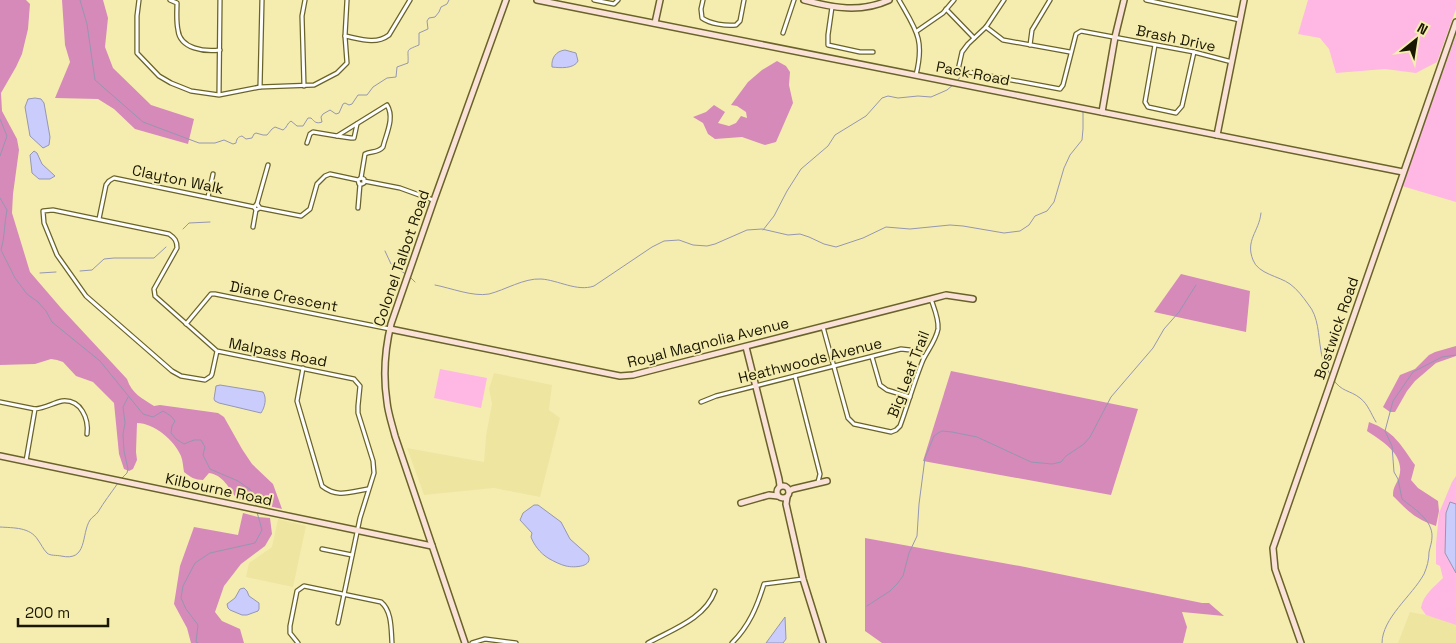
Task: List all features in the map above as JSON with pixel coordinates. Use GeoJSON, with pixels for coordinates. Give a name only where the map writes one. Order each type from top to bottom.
{"type":"FeatureCollection","features":[{"type":"Feature","properties":{"kind":"street"},"geometry":{"type":"LineString","coordinates":[[139,0],[137,4],[137,53],[159,76],[171,83],[191,91],[219,95],[260,87],[314,85],[344,68],[347,63],[345,36],[348,0]]}},
{"type":"Feature","properties":{"kind":"street"},"geometry":{"type":"LineString","coordinates":[[170,0],[177,2],[178,32],[183,42],[196,49],[209,52],[220,50]]}},
{"type":"Feature","properties":{"kind":"street"},"geometry":{"type":"LineString","coordinates":[[219,95],[220,0]]}},
{"type":"Feature","properties":{"kind":"street"},"geometry":{"type":"LineString","coordinates":[[260,87],[262,0]]}},
{"type":"Feature","properties":{"kind":"street"},"geometry":{"type":"LineString","coordinates":[[304,86],[302,16],[305,0]]}},
{"type":"Feature","properties":{"kind":"street"},"geometry":{"type":"LineString","coordinates":[[345,36],[377,41],[384,39],[389,35],[410,0]]}},
{"type":"Feature","properties":{"kind":"street","name":"Colonel Talbot Road"},"geometry":{"type":"LineString","coordinates":[[465,643],[395,436],[388,409],[385,366],[390,330],[434,200],[506,0]]}},
{"type":"Feature","properties":{"kind":"street","name":"Pack Road"},"geometry":{"type":"LineString","coordinates":[[537,0],[1403,172]]}},
{"type":"Feature","properties":{"kind":"street"},"geometry":{"type":"LineString","coordinates":[[594,0],[614,4],[618,0]]}},
{"type":"Feature","properties":{"kind":"street"},"geometry":{"type":"LineString","coordinates":[[654,23],[660,0]]}},
{"type":"Feature","properties":{"kind":"street"},"geometry":{"type":"LineString","coordinates":[[703,0],[702,18],[709,22],[732,26],[740,21],[744,0]]}},
{"type":"Feature","properties":{"kind":"street"},"geometry":{"type":"LineString","coordinates":[[783,33],[794,0]]}},
{"type":"Feature","properties":{"kind":"street"},"geometry":{"type":"LineString","coordinates":[[804,0],[832,8],[868,7],[889,0]]}},
{"type":"Feature","properties":{"kind":"street"},"geometry":{"type":"LineString","coordinates":[[899,0],[917,31],[920,53],[916,75]]}},
{"type":"Feature","properties":{"kind":"street"},"geometry":{"type":"LineString","coordinates":[[917,31],[931,22],[954,0]]}},
{"type":"Feature","properties":{"kind":"street"},"geometry":{"type":"LineString","coordinates":[[986,26],[1003,40],[1070,52],[1063,85],[1060,89],[958,70],[962,52],[986,26],[1004,0]]}},
{"type":"Feature","properties":{"kind":"street"},"geometry":{"type":"LineString","coordinates":[[1030,45],[1032,30],[1050,0]]}},
{"type":"Feature","properties":{"kind":"street"},"geometry":{"type":"LineString","coordinates":[[1102,112],[1115,37],[1124,0]]}},
{"type":"Feature","properties":{"kind":"street"},"geometry":{"type":"LineString","coordinates":[[1146,0],[1241,20]]}},
{"type":"Feature","properties":{"kind":"street"},"geometry":{"type":"LineString","coordinates":[[1217,135],[1244,0]]}},
{"type":"Feature","properties":{"kind":"street"},"geometry":{"type":"LineString","coordinates":[[832,8],[828,45],[860,52],[873,52]]}},
{"type":"Feature","properties":{"kind":"street"},"geometry":{"type":"LineString","coordinates":[[946,9],[974,38]]}},
{"type":"Feature","properties":{"kind":"street","name":"Bostwick Road"},"geometry":{"type":"LineString","coordinates":[[1301,643],[1275,569],[1273,548],[1456,22]]}},
{"type":"Feature","properties":{"kind":"street","name":"Brash Drive"},"geometry":{"type":"LineString","coordinates":[[1070,52],[1076,34],[1081,31],[1194,52],[1232,62]]}},
{"type":"Feature","properties":{"kind":"street"},"geometry":{"type":"LineString","coordinates":[[1155,45],[1145,102],[1148,107],[1176,112],[1182,106],[1194,52]]}},
{"type":"Feature","properties":{"kind":"street"},"geometry":{"type":"LineString","coordinates":[[337,136],[387,106],[390,111],[391,118],[383,148],[365,154],[358,182],[360,184],[358,208]]}},
{"type":"Feature","properties":{"kind":"street"},"geometry":{"type":"LineString","coordinates":[[307,143],[312,132],[354,138],[357,123]]}},
{"type":"Feature","properties":{"kind":"street"},"geometry":{"type":"LineString","coordinates":[[252,227],[268,165]]}},
{"type":"Feature","properties":{"kind":"street"},"geometry":{"type":"LineString","coordinates":[[208,197],[213,174]]}},
{"type":"Feature","properties":{"kind":"street","name":"Clayton Walk"},"geometry":{"type":"LineString","coordinates":[[99,219],[106,185],[109,180],[114,178],[300,216],[310,209],[317,184],[325,176],[330,174],[360,179]]}},
{"type":"Feature","properties":{"kind":"street"},"geometry":{"type":"LineString","coordinates":[[360,179],[400,188],[434,200]]}},
{"type":"Feature","properties":{"kind":"street"},"geometry":{"type":"LineString","coordinates":[[360,184],[363,184],[364,181]]}},
{"type":"Feature","properties":{"kind":"street","name":"Malpass Road"},"geometry":{"type":"LineString","coordinates":[[217,351],[212,374],[205,380],[182,376],[157,359],[86,296],[57,255],[44,223],[43,211],[53,210],[169,234],[177,242],[177,248],[154,289],[155,296],[217,351],[354,379],[360,386],[358,414],[373,461],[374,473],[360,518],[338,623]]}},
{"type":"Feature","properties":{"kind":"street","name":"Diane Crescent"},"geometry":{"type":"LineString","coordinates":[[186,324],[211,294],[215,294],[390,330]]}},
{"type":"Feature","properties":{"kind":"street","name":"Royal Magnolia Avenue"},"geometry":{"type":"LineString","coordinates":[[390,330],[620,376],[633,375],[746,347],[931,298],[946,295],[973,299]]}},
{"type":"Feature","properties":{"kind":"street","name":"Big Leaf Trail"},"geometry":{"type":"LineString","coordinates":[[823,327],[848,418],[854,424],[891,432],[900,426],[924,357],[935,338],[938,328],[931,298]]}},
{"type":"Feature","properties":{"kind":"street"},"geometry":{"type":"LineString","coordinates":[[746,347],[779,479],[784,491],[804,579],[823,643]]}},
{"type":"Feature","properties":{"kind":"street","name":"Heathwoods Avenue"},"geometry":{"type":"LineString","coordinates":[[701,402],[716,396],[901,349],[910,350],[924,357]]}},
{"type":"Feature","properties":{"kind":"street"},"geometry":{"type":"LineString","coordinates":[[872,357],[880,385],[887,390],[910,397]]}},
{"type":"Feature","properties":{"kind":"street"},"geometry":{"type":"LineString","coordinates":[[304,368],[297,402],[322,486],[329,492],[336,494],[368,489]]}},
{"type":"Feature","properties":{"kind":"street"},"geometry":{"type":"LineString","coordinates":[[795,376],[820,476],[818,483]]}},
{"type":"Feature","properties":{"kind":"street"},"geometry":{"type":"LineString","coordinates":[[0,402],[35,409],[61,401],[78,404],[84,412],[88,434]]}},
{"type":"Feature","properties":{"kind":"street"},"geometry":{"type":"LineString","coordinates":[[26,461],[35,409]]}},
{"type":"Feature","properties":{"kind":"street","name":"Kilbourne Road"},"geometry":{"type":"LineString","coordinates":[[0,456],[432,546]]}},
{"type":"Feature","properties":{"kind":"street"},"geometry":{"type":"LineString","coordinates":[[820,476],[826,481]]}},
{"type":"Feature","properties":{"kind":"street"},"geometry":{"type":"LineString","coordinates":[[741,503],[826,481]]}},
{"type":"Feature","properties":{"kind":"street"},"geometry":{"type":"LineString","coordinates":[[322,549],[352,555]]}},
{"type":"Feature","properties":{"kind":"street"},"geometry":{"type":"LineString","coordinates":[[732,643],[748,623],[758,603],[764,584],[804,579]]}},
{"type":"Feature","properties":{"kind":"street"},"geometry":{"type":"LineString","coordinates":[[298,643],[290,633],[290,626],[296,591],[304,586],[381,602],[386,606],[388,612],[392,643]]}},
{"type":"Feature","properties":{"kind":"street"},"geometry":{"type":"LineString","coordinates":[[648,643],[693,618],[709,603],[714,591]]}},
{"type":"Feature","properties":{"kind":"street"},"geometry":{"type":"LineString","coordinates":[[472,643],[485,639],[516,643]]}},
{"type":"Feature","properties":{"kind":"shaded area"},"geometry":{"type":"Polygon","coordinates":[[[0,0],[26,0],[30,4],[28,29],[22,54],[1,93],[2,111],[17,139],[19,150],[12,213],[30,272],[142,398],[154,406],[160,405],[218,413],[224,417],[252,464],[273,484],[282,509],[237,499],[225,483],[214,474],[209,473],[203,480],[191,477],[184,472],[181,456],[174,444],[157,429],[143,424],[137,423],[137,460],[133,469],[129,471],[124,469],[119,454],[114,403],[93,382],[76,376],[63,362],[57,360],[51,359],[35,364],[0,365],[0,0]]]}},
{"type":"Feature","properties":{"kind":"shaded area"},"geometry":{"type":"Polygon","coordinates":[[[62,0],[103,0],[108,18],[105,47],[113,68],[151,105],[194,119],[188,144],[135,129],[114,109],[98,99],[55,98],[70,62],[65,45],[62,0]]]}},
{"type":"Feature","properties":{"kind":"shaded area"},"geometry":{"type":"Polygon","coordinates":[[[1308,0],[1456,0],[1456,9],[1437,62],[1416,73],[1385,69],[1336,73],[1329,49],[1320,38],[1298,34],[1308,0]]]}},
{"type":"Feature","properties":{"kind":"shaded area"},"geometry":{"type":"Polygon","coordinates":[[[1456,35],[1456,202],[1402,186],[1456,35]]]}},
{"type":"Feature","properties":{"kind":"shaded area"},"geometry":{"type":"Polygon","coordinates":[[[777,61],[786,66],[790,72],[789,85],[793,103],[776,142],[765,145],[742,137],[715,139],[708,134],[703,123],[693,117],[706,112],[714,105],[725,112],[718,123],[729,126],[736,123],[741,116],[747,118],[746,112],[737,106],[731,105],[748,82],[762,70],[777,61]]]}},
{"type":"Feature","properties":{"kind":"shaded area"},"geometry":{"type":"Polygon","coordinates":[[[1181,274],[1250,291],[1246,332],[1154,312],[1181,274]]]}},
{"type":"Feature","properties":{"kind":"shaded area"},"geometry":{"type":"Polygon","coordinates":[[[1456,346],[1456,356],[1436,363],[1415,381],[1395,412],[1390,412],[1383,407],[1400,375],[1415,369],[1429,355],[1456,346]]]}},
{"type":"Feature","properties":{"kind":"shaded area"},"geometry":{"type":"Polygon","coordinates":[[[440,369],[487,378],[481,408],[434,398],[440,369]]]}},
{"type":"Feature","properties":{"kind":"shaded area"},"geometry":{"type":"Polygon","coordinates":[[[951,371],[1138,409],[1111,495],[923,461],[951,371]]]}},
{"type":"Feature","properties":{"kind":"shaded area"},"geometry":{"type":"Polygon","coordinates":[[[494,373],[552,385],[549,410],[560,418],[540,497],[494,488],[424,495],[407,448],[484,462],[486,436],[492,404],[489,389],[494,373]]]}},
{"type":"Feature","properties":{"kind":"shaded area"},"geometry":{"type":"Polygon","coordinates":[[[1369,422],[1391,434],[1415,465],[1411,480],[1418,488],[1438,501],[1439,511],[1436,526],[1412,514],[1393,496],[1399,477],[1399,462],[1396,455],[1386,444],[1367,431],[1369,422]]]}},
{"type":"Feature","properties":{"kind":"shaded area"},"geometry":{"type":"Polygon","coordinates":[[[1456,476],[1456,625],[1426,615],[1421,608],[1426,595],[1443,578],[1440,566],[1436,564],[1439,513],[1456,476]]]}},
{"type":"Feature","properties":{"kind":"shaded area"},"geometry":{"type":"Polygon","coordinates":[[[243,513],[270,518],[272,534],[265,546],[241,564],[224,586],[215,612],[222,621],[240,629],[244,643],[191,643],[187,628],[174,604],[180,566],[194,527],[238,535],[243,513]]]}},
{"type":"Feature","properties":{"kind":"shaded area"},"geometry":{"type":"Polygon","coordinates":[[[278,519],[306,526],[293,587],[246,577],[249,563],[272,547],[278,519]]]}},
{"type":"Feature","properties":{"kind":"shaded area"},"geometry":{"type":"Polygon","coordinates":[[[865,538],[1209,603],[1224,616],[1182,612],[1187,627],[1183,643],[882,643],[865,631],[865,538]]]}},
{"type":"Feature","properties":{"kind":"shaded area"},"geometry":{"type":"Polygon","coordinates":[[[1410,612],[1456,625],[1456,643],[1398,643],[1410,612]]]}},
{"type":"Feature","properties":{"kind":"water"},"geometry":{"type":"Polygon","coordinates":[[[565,50],[576,53],[578,61],[576,64],[559,68],[552,67],[552,61],[555,56],[565,50]]]}},
{"type":"Feature","properties":{"kind":"water"},"geometry":{"type":"Polygon","coordinates":[[[28,99],[41,99],[44,103],[50,137],[49,145],[43,148],[30,136],[25,107],[28,99]]]}},
{"type":"Feature","properties":{"kind":"water"},"geometry":{"type":"Polygon","coordinates":[[[34,151],[37,153],[42,164],[55,176],[50,179],[39,179],[32,173],[30,155],[34,151]]]}},
{"type":"Feature","properties":{"kind":"water"},"geometry":{"type":"Polygon","coordinates":[[[216,386],[263,392],[265,402],[261,413],[215,401],[216,386]]]}},
{"type":"Feature","properties":{"kind":"water"},"geometry":{"type":"Polygon","coordinates":[[[1450,502],[1456,504],[1456,573],[1445,553],[1446,513],[1450,502]]]}},
{"type":"Feature","properties":{"kind":"water"},"geometry":{"type":"Polygon","coordinates":[[[534,505],[538,505],[561,522],[570,539],[588,555],[589,559],[586,564],[574,567],[564,565],[548,558],[540,551],[532,540],[532,533],[520,520],[523,513],[534,505]]]}},
{"type":"Feature","properties":{"kind":"water"},"geometry":{"type":"Polygon","coordinates":[[[244,588],[249,596],[259,603],[258,611],[247,615],[230,610],[227,604],[235,598],[240,589],[244,588]]]}},
{"type":"Feature","properties":{"kind":"water"},"geometry":{"type":"Polygon","coordinates":[[[785,617],[786,639],[783,643],[766,643],[785,617]]]}},
{"type":"Feature","properties":{"kind":"waterway"},"geometry":{"type":"LineString","coordinates":[[80,0],[87,24],[95,80],[143,122],[199,143],[215,143],[224,140],[233,144],[242,136],[246,139],[252,138],[256,133],[267,135],[275,127],[283,130],[291,121],[297,126],[303,126],[308,118],[317,123],[322,122],[321,117],[323,114],[330,110],[336,114],[339,113],[343,104],[352,104],[358,95],[367,95],[373,87],[387,78],[396,77],[397,67],[408,63],[409,50],[419,45],[419,33],[428,29],[427,21],[429,18],[435,17],[441,7],[447,4],[449,0]]}},
{"type":"Feature","properties":{"kind":"waterway"},"geometry":{"type":"LineString","coordinates":[[957,81],[961,76]]}},
{"type":"Feature","properties":{"kind":"waterway"},"geometry":{"type":"LineString","coordinates":[[763,230],[774,216],[801,169],[828,146],[835,135],[866,116],[882,98],[888,96],[898,98],[931,97],[947,90],[954,84]]}},
{"type":"Feature","properties":{"kind":"waterway"},"geometry":{"type":"LineString","coordinates":[[435,285],[483,295],[535,279],[581,288],[594,286],[664,241],[679,240],[693,245],[707,246],[747,230],[762,229],[788,235],[800,234],[836,247],[863,238],[886,227],[910,229],[950,225],[1004,233],[1020,231],[1029,225],[1035,216],[1047,211],[1054,202],[1064,168],[1070,155],[1082,140],[1083,111]]}},
{"type":"Feature","properties":{"kind":"waterway"},"geometry":{"type":"LineString","coordinates":[[0,119],[7,136],[0,156]]}},
{"type":"Feature","properties":{"kind":"waterway"},"geometry":{"type":"LineString","coordinates":[[0,198],[7,210],[1,250],[15,278],[27,294],[38,302],[52,322],[100,361],[143,414],[153,417],[163,411],[175,421],[171,433],[176,439],[184,444],[194,440],[201,440],[205,447],[203,455],[210,469],[238,481],[251,490],[257,508]]}},
{"type":"Feature","properties":{"kind":"waterway"},"geometry":{"type":"LineString","coordinates":[[1261,213],[1258,226],[1251,241],[1253,260],[1259,269],[1293,286],[1312,309],[1318,326],[1322,358],[1331,376]]}},
{"type":"Feature","properties":{"kind":"waterway"},"geometry":{"type":"LineString","coordinates":[[183,229],[189,223],[210,222]]}},
{"type":"Feature","properties":{"kind":"waterway"},"geometry":{"type":"LineString","coordinates":[[80,271],[92,270],[104,259],[154,258],[166,247]]}},
{"type":"Feature","properties":{"kind":"waterway"},"geometry":{"type":"LineString","coordinates":[[385,251],[391,264],[407,275]]}},
{"type":"Feature","properties":{"kind":"waterway"},"geometry":{"type":"LineString","coordinates":[[40,273],[56,272]]}},
{"type":"Feature","properties":{"kind":"waterway"},"geometry":{"type":"LineString","coordinates":[[410,277],[415,282]]}},
{"type":"Feature","properties":{"kind":"waterway"},"geometry":{"type":"LineString","coordinates":[[867,606],[890,591],[903,576],[909,553],[917,536],[925,458],[934,436],[942,431],[977,437],[1031,462],[1052,464],[1061,462],[1090,437],[1111,397],[1153,348],[1164,329],[1179,312],[1196,285]]}},
{"type":"Feature","properties":{"kind":"waterway"},"geometry":{"type":"LineString","coordinates":[[1382,643],[1383,634],[1392,616],[1424,574],[1428,563],[1432,537],[1426,520],[1417,510],[1402,499],[1398,479],[1394,472],[1392,446],[1385,431],[1393,401],[1413,372],[1442,357],[1456,355]]}},
{"type":"Feature","properties":{"kind":"waterway"},"geometry":{"type":"LineString","coordinates":[[1333,379],[1342,389],[1363,400],[1376,422]]}},
{"type":"Feature","properties":{"kind":"waterway"},"geometry":{"type":"LineString","coordinates":[[120,480],[127,473],[128,469],[123,434],[125,423],[123,407],[128,397]]}},
{"type":"Feature","properties":{"kind":"waterway"},"geometry":{"type":"LineString","coordinates":[[0,527],[26,530],[35,536],[50,555],[70,557],[76,555],[80,551],[90,520],[98,512],[118,483]]}},
{"type":"Feature","properties":{"kind":"waterway"},"geometry":{"type":"LineString","coordinates":[[198,643],[196,642],[198,625],[186,609],[181,598],[183,586],[195,563],[210,553],[255,543],[262,530],[257,512]]}}]}
